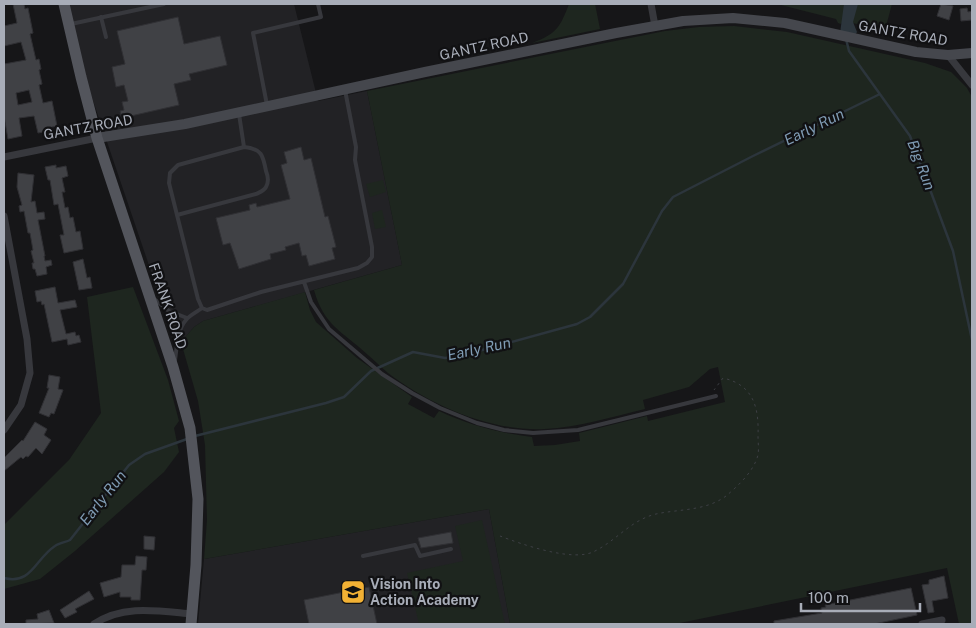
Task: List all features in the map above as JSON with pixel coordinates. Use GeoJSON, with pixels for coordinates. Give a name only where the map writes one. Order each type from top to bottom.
{"type":"FeatureCollection","features":[{"type":"Feature","properties":{"kind":"main road","name":"FRANK ROAD"},"geometry":{"type":"LineString","coordinates":[[64,4],[97,138],[173,367],[190,428],[198,499],[192,619]]}},
{"type":"Feature","properties":{"kind":"main road","name":"GANTZ ROAD"},"geometry":{"type":"LineString","coordinates":[[97,138],[156,130],[435,70],[655,26],[708,19],[748,19],[785,23],[916,52],[948,55],[972,53]]}},
{"type":"Feature","properties":{"kind":"street"},"geometry":{"type":"LineString","coordinates":[[651,4],[655,26]]}},
{"type":"Feature","properties":{"kind":"street"},"geometry":{"type":"LineString","coordinates":[[948,55],[972,85]]}},
{"type":"Feature","properties":{"kind":"street","name":"GANTZ ROAD"},"geometry":{"type":"LineString","coordinates":[[4,157],[97,138]]}},
{"type":"Feature","properties":{"kind":"street"},"geometry":{"type":"LineString","coordinates":[[4,216],[27,339],[30,373],[21,405],[4,430]]}},
{"type":"Feature","properties":{"kind":"street"},"geometry":{"type":"LineString","coordinates":[[94,624],[109,616],[133,610],[192,619]]}},
{"type":"Feature","properties":{"kind":"street"},"geometry":{"type":"LineString","coordinates":[[922,624],[942,620]]}},
{"type":"Feature","properties":{"kind":"lane"},"geometry":{"type":"LineString","coordinates":[[69,24],[164,4]]}},
{"type":"Feature","properties":{"kind":"lane"},"geometry":{"type":"LineString","coordinates":[[267,107],[253,33],[321,17],[318,4]]}},
{"type":"Feature","properties":{"kind":"lane"},"geometry":{"type":"LineString","coordinates":[[101,17],[106,37]]}},
{"type":"Feature","properties":{"kind":"lane"},"geometry":{"type":"LineString","coordinates":[[177,215],[263,191],[268,181],[264,159],[261,154],[254,148],[244,147],[178,165],[170,173],[169,183],[177,215],[198,299],[202,308],[207,310],[261,292],[358,268],[367,263],[372,257],[372,247],[355,160],[356,147],[345,90]]}},
{"type":"Feature","properties":{"kind":"lane"},"geometry":{"type":"LineString","coordinates":[[239,112],[244,147]]}},
{"type":"Feature","properties":{"kind":"lane"},"geometry":{"type":"LineString","coordinates":[[304,282],[312,302],[329,329],[382,374],[440,408],[478,423],[504,430],[533,433],[578,430],[716,396]]}},
{"type":"Feature","properties":{"kind":"lane"},"geometry":{"type":"LineString","coordinates":[[148,294],[170,311],[187,318]]}},
{"type":"Feature","properties":{"kind":"lane"},"geometry":{"type":"LineString","coordinates":[[173,367],[182,324],[187,318],[202,308]]}},
{"type":"Feature","properties":{"kind":"lane"},"geometry":{"type":"LineString","coordinates":[[363,556],[415,545],[420,556],[451,549]]}},
{"type":"Feature","properties":{"kind":"path"},"geometry":{"type":"LineString","coordinates":[[500,536],[544,550],[567,554],[585,554],[594,552],[626,528],[644,518],[708,504],[724,498],[751,470],[758,455],[759,415],[753,397],[736,381],[723,378],[708,398]]}},
{"type":"Feature","properties":{"kind":"shaded area"},"geometry":{"type":"Polygon","coordinates":[[[64,4],[294,4],[318,101],[367,91],[402,265],[203,321],[194,327],[178,346],[70,33],[64,4]]]}},
{"type":"Feature","properties":{"kind":"shaded area"},"geometry":{"type":"Polygon","coordinates":[[[569,4],[595,4],[600,29],[532,43],[547,36],[556,29],[563,19],[569,4]]]}},
{"type":"Feature","properties":{"kind":"shaded area"},"geometry":{"type":"Polygon","coordinates":[[[777,4],[892,4],[885,30],[843,21],[841,24],[836,19],[777,4]]]}},
{"type":"Feature","properties":{"kind":"shaded area"},"geometry":{"type":"Polygon","coordinates":[[[844,4],[858,4],[853,22],[857,32],[854,37],[840,33],[844,4]]]}},
{"type":"Feature","properties":{"kind":"shaded area"},"geometry":{"type":"Polygon","coordinates":[[[734,26],[787,32],[925,63],[951,72],[967,88],[972,97],[972,624],[959,624],[947,568],[675,624],[510,624],[489,509],[204,559],[207,520],[205,445],[198,401],[181,342],[194,327],[203,321],[305,292],[310,310],[316,322],[357,358],[412,397],[408,404],[434,418],[439,411],[484,428],[532,437],[534,446],[580,441],[579,433],[647,416],[648,421],[725,402],[718,367],[710,369],[689,387],[643,400],[645,409],[595,421],[545,429],[524,429],[483,421],[442,406],[388,373],[335,327],[323,312],[314,290],[402,265],[367,91],[665,31],[699,27],[734,26]]]}},
{"type":"Feature","properties":{"kind":"shaded area"},"geometry":{"type":"Polygon","coordinates":[[[383,180],[386,192],[370,197],[366,184],[383,180]]]}},
{"type":"Feature","properties":{"kind":"shaded area"},"geometry":{"type":"Polygon","coordinates":[[[382,210],[386,227],[375,229],[372,213],[382,210]]]}},
{"type":"Feature","properties":{"kind":"shaded area"},"geometry":{"type":"Polygon","coordinates":[[[133,287],[168,380],[179,421],[174,428],[179,452],[164,472],[75,551],[40,579],[4,589],[4,525],[69,460],[101,413],[87,297],[133,287]]]}},
{"type":"Feature","properties":{"kind":"shaded area","name":"Vision Into Action Academy"},"geometry":{"type":"Polygon","coordinates":[[[489,509],[510,624],[198,624],[204,559],[489,509]]]}},
{"type":"Feature","properties":{"kind":"shaded area"},"geometry":{"type":"Polygon","coordinates":[[[482,520],[505,624],[419,624],[407,573],[463,561],[455,526],[482,520]]]}},
{"type":"Feature","properties":{"kind":"building"},"geometry":{"type":"Polygon","coordinates":[[[13,4],[24,4],[25,9],[28,8],[33,33],[30,34],[36,60],[39,59],[41,69],[39,70],[42,84],[39,85],[43,103],[52,101],[57,126],[47,128],[48,131],[38,133],[34,116],[19,118],[22,136],[8,139],[4,116],[4,64],[26,60],[21,42],[4,46],[4,26],[17,23],[13,4]],[[29,90],[16,93],[18,105],[32,102],[29,90]]]}},
{"type":"Feature","properties":{"kind":"building"},"geometry":{"type":"Polygon","coordinates":[[[941,4],[953,6],[949,20],[937,16],[941,4]]]}},
{"type":"Feature","properties":{"kind":"building"},"geometry":{"type":"Polygon","coordinates":[[[967,8],[968,12],[972,11],[972,20],[961,21],[960,9],[967,8]]]}},
{"type":"Feature","properties":{"kind":"building"},"geometry":{"type":"Polygon","coordinates":[[[178,17],[184,44],[220,36],[227,65],[189,74],[191,80],[174,84],[179,105],[122,118],[120,111],[124,110],[122,102],[128,101],[124,85],[116,87],[112,67],[125,64],[117,31],[178,17]]]}},
{"type":"Feature","properties":{"kind":"building"},"geometry":{"type":"Polygon","coordinates":[[[301,147],[304,160],[311,158],[325,217],[328,216],[336,247],[332,248],[335,259],[309,266],[306,255],[302,256],[299,243],[285,247],[286,250],[270,254],[271,259],[239,269],[230,243],[223,245],[216,218],[250,210],[249,205],[256,203],[257,207],[290,199],[281,165],[287,163],[284,152],[301,147]]]}},
{"type":"Feature","properties":{"kind":"building"},"geometry":{"type":"Polygon","coordinates":[[[56,165],[56,168],[66,166],[68,176],[62,178],[65,192],[62,192],[65,208],[68,207],[70,218],[73,217],[76,232],[80,231],[83,249],[64,253],[60,235],[64,235],[58,204],[54,205],[50,180],[48,180],[45,167],[56,165]]]}},
{"type":"Feature","properties":{"kind":"building"},"geometry":{"type":"Polygon","coordinates":[[[18,173],[34,175],[31,202],[35,201],[37,213],[44,212],[45,219],[38,220],[45,261],[51,260],[52,265],[46,267],[47,274],[37,276],[35,269],[33,269],[32,263],[34,263],[31,251],[33,250],[30,233],[28,233],[24,211],[20,212],[19,206],[22,205],[17,187],[18,173]]]}},
{"type":"Feature","properties":{"kind":"building"},"geometry":{"type":"Polygon","coordinates":[[[83,259],[87,278],[90,277],[92,288],[79,290],[73,262],[83,259]]]}},
{"type":"Feature","properties":{"kind":"building"},"geometry":{"type":"Polygon","coordinates":[[[55,287],[58,303],[75,300],[77,307],[60,310],[66,334],[75,332],[76,336],[79,335],[81,342],[68,345],[67,339],[52,342],[44,304],[42,305],[41,301],[37,302],[35,291],[55,287]]]}},
{"type":"Feature","properties":{"kind":"building"},"geometry":{"type":"Polygon","coordinates":[[[49,375],[60,377],[58,389],[63,390],[54,414],[51,413],[49,417],[39,413],[49,388],[47,388],[49,375]]]}},
{"type":"Feature","properties":{"kind":"building"},"geometry":{"type":"Polygon","coordinates":[[[35,422],[47,429],[44,435],[51,440],[42,454],[36,448],[28,457],[26,456],[23,459],[21,457],[4,471],[4,458],[23,441],[35,422]]]}},
{"type":"Feature","properties":{"kind":"building"},"geometry":{"type":"Polygon","coordinates":[[[451,532],[453,543],[421,548],[418,538],[451,532]]]}},
{"type":"Feature","properties":{"kind":"building"},"geometry":{"type":"Polygon","coordinates":[[[144,536],[155,537],[154,550],[144,549],[144,536]]]}},
{"type":"Feature","properties":{"kind":"building"},"geometry":{"type":"Polygon","coordinates":[[[136,556],[147,557],[146,570],[142,570],[140,600],[131,600],[131,597],[120,597],[120,592],[104,597],[100,583],[121,577],[122,565],[135,565],[136,556]]]}},
{"type":"Feature","properties":{"kind":"building"},"geometry":{"type":"Polygon","coordinates":[[[944,576],[948,598],[932,601],[934,612],[928,613],[922,585],[929,584],[929,580],[944,576]]]}},
{"type":"Feature","properties":{"kind":"building"},"geometry":{"type":"Polygon","coordinates":[[[369,587],[377,624],[309,624],[304,600],[369,587]]]}},
{"type":"Feature","properties":{"kind":"building"},"geometry":{"type":"Polygon","coordinates":[[[911,588],[917,615],[874,624],[774,624],[774,621],[822,613],[821,608],[826,607],[825,605],[911,588]]]}},
{"type":"Feature","properties":{"kind":"building"},"geometry":{"type":"Polygon","coordinates":[[[89,591],[94,599],[75,609],[77,612],[65,618],[60,610],[89,591]]]}},
{"type":"Feature","properties":{"kind":"building"},"geometry":{"type":"Polygon","coordinates":[[[49,610],[54,623],[26,624],[26,620],[38,619],[37,614],[49,610]]]}},
{"type":"Feature","properties":{"kind":"waterway","name":"Big Run"},"geometry":{"type":"LineString","coordinates":[[846,39],[849,51],[910,136],[953,251],[972,340]]}},
{"type":"Feature","properties":{"kind":"waterway","name":"Early Run"},"geometry":{"type":"LineString","coordinates":[[195,436],[344,397],[371,371],[413,352],[445,358],[464,355],[577,324],[590,317],[623,284],[662,211],[673,197],[880,94]]}},
{"type":"Feature","properties":{"kind":"waterway","name":"Early Run"},"geometry":{"type":"LineString","coordinates":[[4,578],[21,578],[32,570],[48,551],[70,540],[129,465],[145,454],[187,439]]}},
{"type":"Feature","properties":{"kind":"place","name":"Vision Into Action Academy"},"geometry":{"type":"Point","coordinates":[353,592]}}]}
